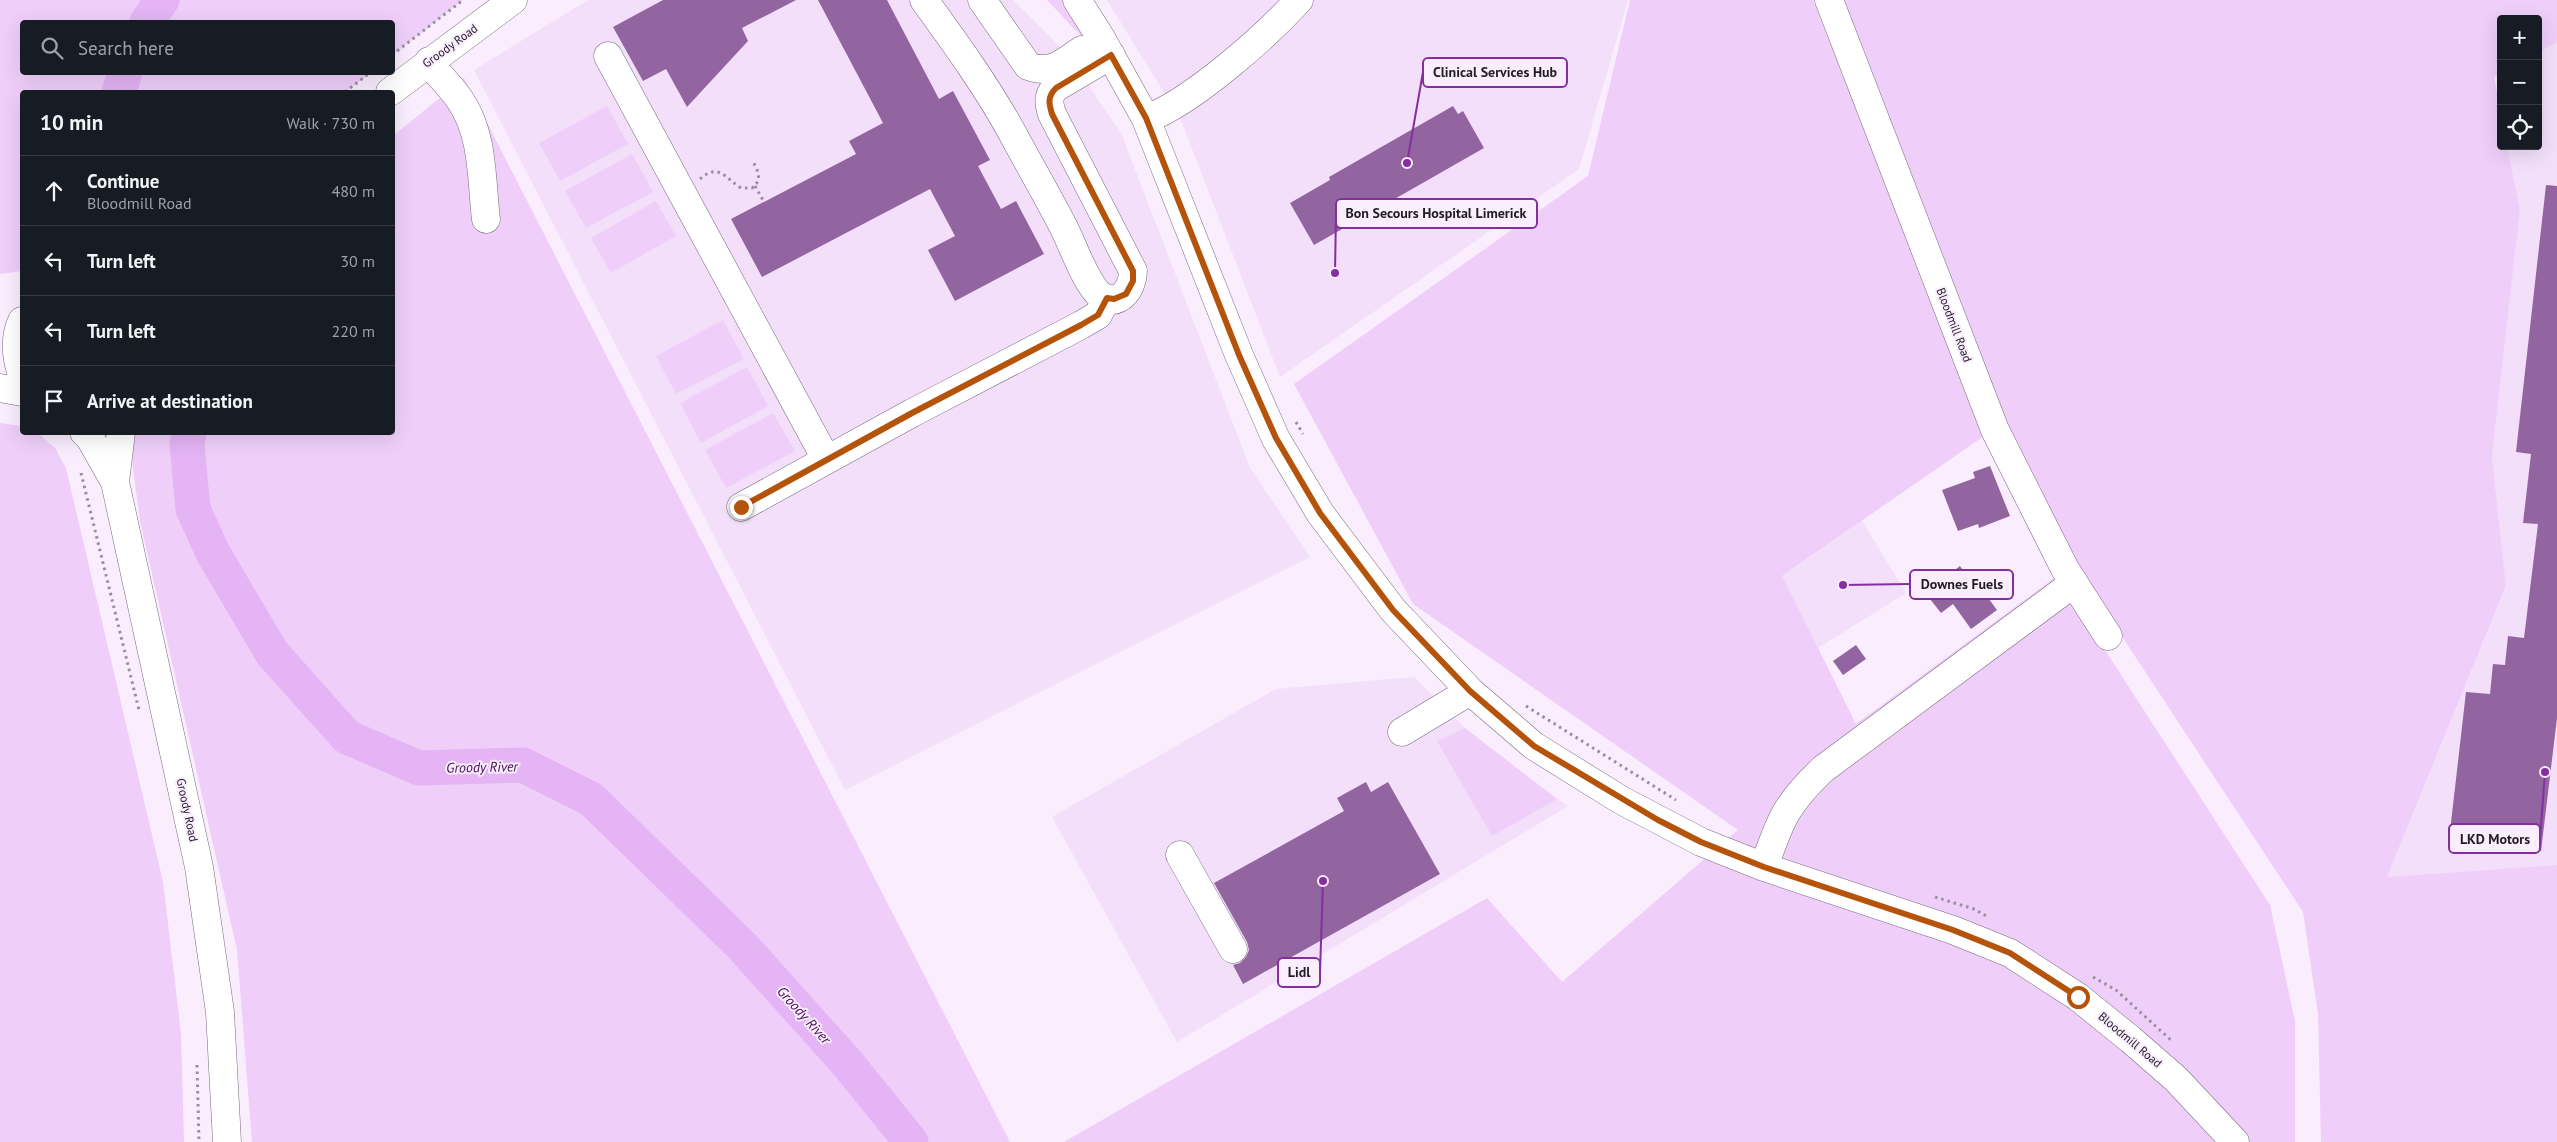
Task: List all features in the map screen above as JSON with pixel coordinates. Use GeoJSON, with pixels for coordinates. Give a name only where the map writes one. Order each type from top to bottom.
{"type":"FeatureCollection","features":[{"type":"Feature","properties":{"kind":"street","name":"Groody Road"},"geometry":{"type":"LineString","coordinates":[[393,90],[512,0]]}},
{"type":"Feature","properties":{"kind":"street"},"geometry":{"type":"LineString","coordinates":[[924,0],[973,68],[1013,135],[1062,225],[1091,286],[1102,297],[1114,299],[1126,294],[1133,281],[1133,271],[1052,114],[1049,102],[1050,94],[1056,88],[1106,47]]}},
{"type":"Feature","properties":{"kind":"street"},"geometry":{"type":"LineString","coordinates":[[982,0],[1014,43],[1028,66],[1038,70],[1051,69],[1106,47]]}},
{"type":"Feature","properties":{"kind":"street","name":"Bloodmill Road"},"geometry":{"type":"LineString","coordinates":[[1077,0],[1146,118],[1239,355],[1276,438],[1320,513],[1393,610],[1470,691],[1534,746],[1621,800],[1701,842],[1764,867],[1953,930],[2010,953],[2078,997],[2130,1039],[2176,1079],[2235,1142]]}},
{"type":"Feature","properties":{"kind":"street"},"geometry":{"type":"LineString","coordinates":[[1146,118],[1166,111],[1222,70],[1277,24],[1299,0]]}},
{"type":"Feature","properties":{"kind":"street","name":"Bloodmill Road"},"geometry":{"type":"LineString","coordinates":[[1829,0],[1994,430],[2074,584],[2108,636]]}},
{"type":"Feature","properties":{"kind":"street"},"geometry":{"type":"LineString","coordinates":[[608,56],[826,459]]}},
{"type":"Feature","properties":{"kind":"street"},"geometry":{"type":"LineString","coordinates":[[429,61],[438,75],[460,100],[476,130],[480,152],[479,163],[486,219]]}},
{"type":"Feature","properties":{"kind":"street"},"geometry":{"type":"LineString","coordinates":[[741,507],[826,459],[1081,325],[1098,315],[1107,298]]}},
{"type":"Feature","properties":{"kind":"street"},"geometry":{"type":"LineString","coordinates":[[13,340],[20,368]]}},
{"type":"Feature","properties":{"kind":"street"},"geometry":{"type":"LineString","coordinates":[[0,388],[20,392]]}},
{"type":"Feature","properties":{"kind":"street"},"geometry":{"type":"LineString","coordinates":[[87,435],[115,482]]}},
{"type":"Feature","properties":{"kind":"street"},"geometry":{"type":"LineString","coordinates":[[115,482],[121,435]]}},
{"type":"Feature","properties":{"kind":"street","name":"Groody Road"},"geometry":{"type":"LineString","coordinates":[[115,482],[199,867],[220,1012],[227,1142]]}},
{"type":"Feature","properties":{"kind":"street"},"geometry":{"type":"LineString","coordinates":[[1764,867],[1781,818],[1799,792],[1823,769],[2074,584]]}},
{"type":"Feature","properties":{"kind":"street"},"geometry":{"type":"LineString","coordinates":[[1402,732],[1470,691]]}},
{"type":"Feature","properties":{"kind":"street"},"geometry":{"type":"LineString","coordinates":[[1180,855],[1233,949]]}},
{"type":"Feature","properties":{"kind":"path"},"geometry":{"type":"LineString","coordinates":[[395,53],[463,0]]}},
{"type":"Feature","properties":{"kind":"path"},"geometry":{"type":"LineString","coordinates":[[348,90],[367,75]]}},
{"type":"Feature","properties":{"kind":"path"},"geometry":{"type":"LineString","coordinates":[[752,160],[759,172],[755,186],[764,202]]}},
{"type":"Feature","properties":{"kind":"path"},"geometry":{"type":"LineString","coordinates":[[672,174],[678,170],[695,184],[709,173],[716,172],[729,176],[741,188],[748,189],[755,186]]}},
{"type":"Feature","properties":{"kind":"path"},"geometry":{"type":"LineString","coordinates":[[1294,418],[1303,435]]}},
{"type":"Feature","properties":{"kind":"path"},"geometry":{"type":"LineString","coordinates":[[80,466],[140,717]]}},
{"type":"Feature","properties":{"kind":"path"},"geometry":{"type":"LineString","coordinates":[[1518,702],[1677,801]]}},
{"type":"Feature","properties":{"kind":"path"},"geometry":{"type":"LineString","coordinates":[[1928,895],[1974,909],[1991,918]]}},
{"type":"Feature","properties":{"kind":"path"},"geometry":{"type":"LineString","coordinates":[[2091,976],[2116,990],[2174,1043]]}},
{"type":"Feature","properties":{"kind":"path"},"geometry":{"type":"LineString","coordinates":[[197,1063],[199,1142]]}},
{"type":"Feature","properties":{"kind":"shaded area"},"geometry":{"type":"Polygon","coordinates":[[[0,0],[463,0],[395,53],[395,20],[20,20],[20,75],[368,75],[348,90],[20,90],[20,271],[0,274],[0,0]]]}},
{"type":"Feature","properties":{"kind":"shaded area"},"geometry":{"type":"Polygon","coordinates":[[[588,0],[1013,0],[1065,52],[1121,133],[1250,468],[1310,557],[845,790],[474,70],[588,0]]]}},
{"type":"Feature","properties":{"kind":"shaded area"},"geometry":{"type":"Polygon","coordinates":[[[1047,0],[1066,0],[1083,31],[1081,36],[1047,0]]]}},
{"type":"Feature","properties":{"kind":"shaded area"},"geometry":{"type":"Polygon","coordinates":[[[1107,0],[1628,0],[1579,169],[1280,377],[1181,120],[1107,0]]]}},
{"type":"Feature","properties":{"kind":"shaded area"},"geometry":{"type":"Polygon","coordinates":[[[1630,0],[1813,0],[1984,436],[1782,576],[1856,724],[2057,576],[2270,905],[2295,1021],[2295,1142],[1064,1142],[1487,898],[1562,982],[1738,830],[1413,604],[1294,384],[1588,176],[1630,0]]]}},
{"type":"Feature","properties":{"kind":"shaded area"},"geometry":{"type":"Polygon","coordinates":[[[1837,0],[2557,0],[2557,42],[2542,51],[2542,15],[2497,15],[2497,76],[2494,77],[2497,92],[2497,150],[2508,150],[2520,210],[2492,457],[2506,586],[2387,877],[2557,865],[2557,1142],[2321,1142],[2318,1014],[2303,912],[2079,571],[2006,426],[1937,241],[1837,0]]]}},
{"type":"Feature","properties":{"kind":"shaded area"},"geometry":{"type":"Polygon","coordinates":[[[2557,42],[2557,865],[2387,877],[2506,587],[2492,457],[2520,210],[2508,150],[2542,150],[2542,51],[2557,42]]]}},
{"type":"Feature","properties":{"kind":"shaded area"},"geometry":{"type":"Polygon","coordinates":[[[464,78],[1010,1142],[252,1142],[237,950],[140,521],[130,446],[133,435],[395,435],[395,134],[464,78]]]}},
{"type":"Feature","properties":{"kind":"shaded area"},"geometry":{"type":"Polygon","coordinates":[[[607,106],[628,144],[560,181],[539,143],[607,106]]]}},
{"type":"Feature","properties":{"kind":"shaded area"},"geometry":{"type":"Polygon","coordinates":[[[632,154],[653,192],[586,228],[565,191],[632,154]]]}},
{"type":"Feature","properties":{"kind":"shaded area"},"geometry":{"type":"Polygon","coordinates":[[[656,201],[676,236],[611,273],[591,238],[656,201]]]}},
{"type":"Feature","properties":{"kind":"shaded area"},"geometry":{"type":"Polygon","coordinates":[[[723,320],[744,359],[676,394],[656,356],[723,320]]]}},
{"type":"Feature","properties":{"kind":"shaded area"},"geometry":{"type":"Polygon","coordinates":[[[747,367],[768,406],[701,443],[680,403],[747,367]]]}},
{"type":"Feature","properties":{"kind":"shaded area"},"geometry":{"type":"Polygon","coordinates":[[[773,413],[795,451],[726,488],[705,450],[773,413]]]}},
{"type":"Feature","properties":{"kind":"shaded area"},"geometry":{"type":"Polygon","coordinates":[[[0,423],[20,426],[20,435],[40,435],[55,448],[66,468],[163,882],[181,1033],[184,1142],[0,1142],[0,423]]]}},
{"type":"Feature","properties":{"kind":"shaded area"},"geometry":{"type":"Polygon","coordinates":[[[1862,521],[1906,593],[1818,648],[1781,577],[1862,521]]]}},
{"type":"Feature","properties":{"kind":"shaded area"},"geometry":{"type":"Polygon","coordinates":[[[1414,677],[1465,728],[1515,769],[1568,806],[1177,1042],[1052,817],[1276,689],[1414,677]]]}},
{"type":"Feature","properties":{"kind":"shaded area"},"geometry":{"type":"Polygon","coordinates":[[[1465,728],[1557,799],[1492,836],[1437,741],[1465,728]]]}},
{"type":"Feature","properties":{"kind":"building"},"geometry":{"type":"Polygon","coordinates":[[[663,0],[796,0],[742,28],[748,41],[687,107],[666,69],[643,81],[613,27],[663,0]]]}},
{"type":"Feature","properties":{"kind":"building"},"geometry":{"type":"Polygon","coordinates":[[[818,0],[887,0],[939,99],[953,91],[990,160],[978,166],[1001,209],[1016,201],[1044,254],[955,301],[928,250],[955,236],[930,189],[762,277],[731,219],[856,154],[849,141],[883,123],[818,0]]]}},
{"type":"Feature","properties":{"kind":"building"},"geometry":{"type":"Polygon","coordinates":[[[1453,106],[1458,114],[1463,111],[1484,148],[1314,245],[1290,203],[1330,180],[1329,177],[1453,106]]]}},
{"type":"Feature","properties":{"kind":"building"},"geometry":{"type":"Polygon","coordinates":[[[2546,185],[2557,186],[2557,718],[2541,851],[2449,840],[2466,692],[2490,694],[2493,664],[2505,665],[2508,636],[2524,638],[2538,524],[2523,523],[2531,454],[2516,452],[2546,185]]]}},
{"type":"Feature","properties":{"kind":"building"},"geometry":{"type":"Polygon","coordinates":[[[1990,466],[2010,516],[1979,528],[1978,524],[1958,531],[1942,490],[1975,478],[1973,472],[1990,466]]]}},
{"type":"Feature","properties":{"kind":"building"},"geometry":{"type":"Polygon","coordinates":[[[1960,566],[1966,575],[1969,572],[1997,610],[1971,629],[1953,604],[1941,613],[1930,599],[1942,590],[1937,584],[1960,566]]]}},
{"type":"Feature","properties":{"kind":"building"},"geometry":{"type":"Polygon","coordinates":[[[1856,645],[1866,659],[1843,675],[1833,661],[1856,645]]]}},
{"type":"Feature","properties":{"kind":"building"},"geometry":{"type":"Polygon","coordinates":[[[1366,782],[1371,792],[1388,782],[1440,874],[1243,984],[1233,965],[1240,963],[1246,957],[1249,950],[1247,942],[1214,883],[1344,811],[1337,798],[1366,782]]]}},
{"type":"Feature","properties":{"kind":"waterway","name":"Groody River"},"geometry":{"type":"LineString","coordinates":[[148,20],[162,0]]}},
{"type":"Feature","properties":{"kind":"waterway","name":"Groody River"},"geometry":{"type":"LineString","coordinates":[[120,90],[124,75]]}},
{"type":"Feature","properties":{"kind":"waterway","name":"Groody River"},"geometry":{"type":"LineString","coordinates":[[189,435],[187,445],[193,509],[213,553],[272,653],[347,737],[419,768],[523,765],[591,799],[742,946],[848,1064],[911,1142]]}},
{"type":"Feature","properties":{"kind":"place","name":"Clinical Services Hub"},"geometry":{"type":"Point","coordinates":[1407,163]}},
{"type":"Feature","properties":{"kind":"place","name":"Bon Secours Hospital Limerick"},"geometry":{"type":"Point","coordinates":[1335,273]}},
{"type":"Feature","properties":{"kind":"place","name":"Downes Fuels"},"geometry":{"type":"Point","coordinates":[1843,585]}},
{"type":"Feature","properties":{"kind":"place","name":"LKD Motors"},"geometry":{"type":"Point","coordinates":[2545,772]}},
{"type":"Feature","properties":{"kind":"place","name":"Lidl"},"geometry":{"type":"Point","coordinates":[1323,881]}},
{"type":"Feature","properties":{"kind":"route"},"geometry":{"type":"LineString","coordinates":[[741,507],[826,459],[1081,325],[1098,315],[1107,298],[1121,298],[1126,294],[1133,281],[1133,271],[1052,114],[1049,102],[1050,94],[1056,88],[1111,55],[1146,118],[1239,355],[1276,438],[1320,513],[1393,610],[1470,691],[1534,746],[1621,800],[1701,842],[1764,867],[1953,930],[2010,953],[2078,997]]}}]}
